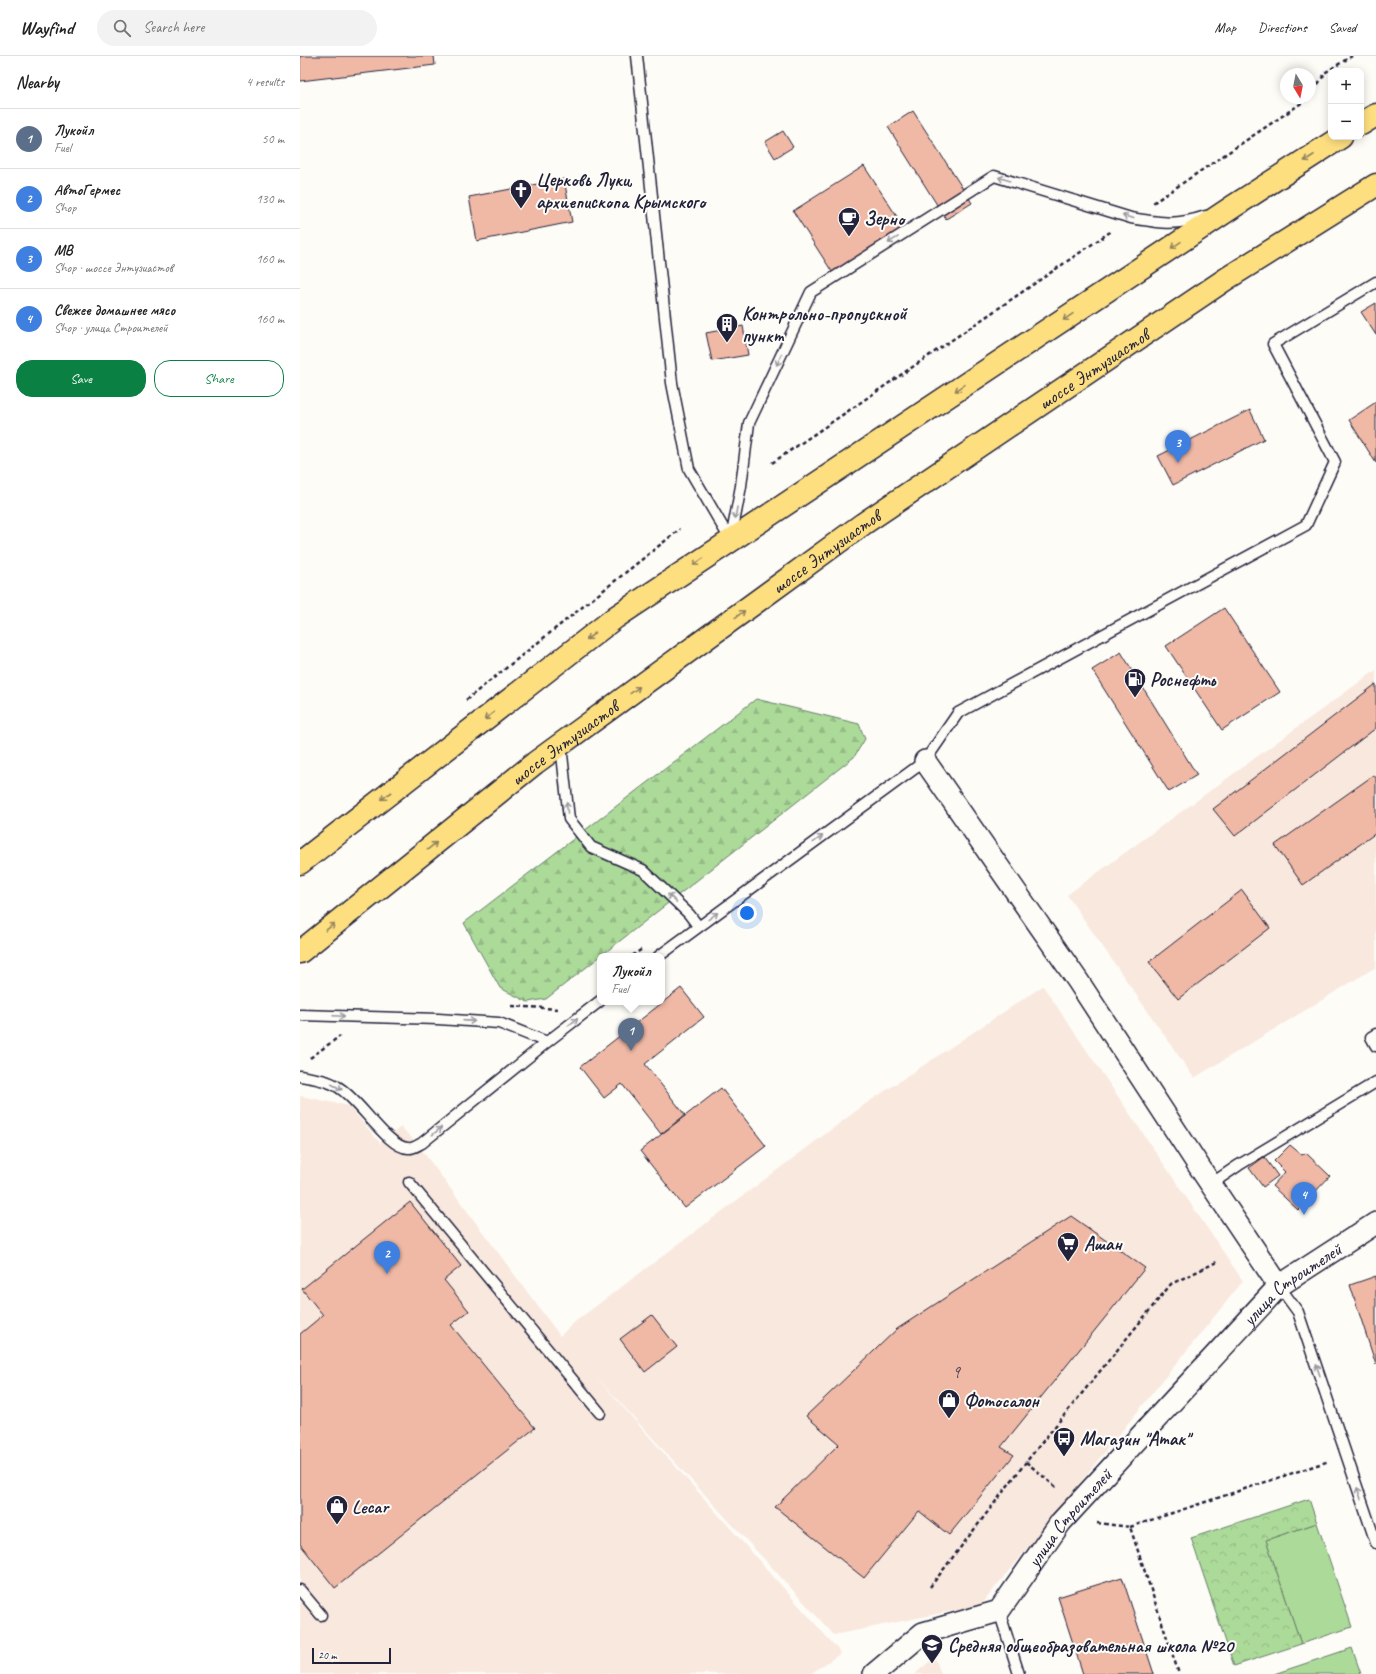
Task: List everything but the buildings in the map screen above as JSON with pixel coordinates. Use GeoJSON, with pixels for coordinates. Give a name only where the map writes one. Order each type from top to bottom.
{"type":"FeatureCollection","features":[{"type":"Feature","properties":{"kind":"highway"},"geometry":{"type":"LineString","coordinates":[[1364,122],[1376,115]]}},
{"type":"Feature","properties":{"kind":"highway"},"geometry":{"type":"LineString","coordinates":[[300,862],[616,617],[1234,206],[1336,140]]}},
{"type":"Feature","properties":{"kind":"highway","name":"шоссе Энтузиастов"},"geometry":{"type":"LineString","coordinates":[[300,952],[561,745],[863,524],[1226,279],[1376,185]]}},
{"type":"Feature","properties":{"kind":"street"},"geometry":{"type":"LineString","coordinates":[[925,761],[1078,981],[1279,1286]]}},
{"type":"Feature","properties":{"kind":"street","name":"улица Строителей"},"geometry":{"type":"LineString","coordinates":[[999,1612],[1060,1522],[1279,1286],[1376,1223]]}},
{"type":"Feature","properties":{"kind":"street"},"geometry":{"type":"LineString","coordinates":[[874,1674],[923,1633],[999,1612]]}},
{"type":"Feature","properties":{"kind":"lane"},"geometry":{"type":"LineString","coordinates":[[637,56],[672,383],[689,469],[731,541]]}},
{"type":"Feature","properties":{"kind":"lane"},"geometry":{"type":"LineString","coordinates":[[731,541],[741,486],[749,423],[811,292],[994,176],[1131,218],[1152,222],[1172,224],[1183,222],[1204,217],[1234,206]]}},
{"type":"Feature","properties":{"kind":"lane"},"geometry":{"type":"LineString","coordinates":[[663,953],[925,761],[939,738],[958,713],[1306,525],[1335,462],[1273,344],[1376,282]]}},
{"type":"Feature","properties":{"kind":"lane"},"geometry":{"type":"LineString","coordinates":[[561,745],[568,819],[591,847],[643,870],[689,914],[698,926]]}},
{"type":"Feature","properties":{"kind":"lane"},"geometry":{"type":"LineString","coordinates":[[300,1076],[338,1086],[352,1097],[391,1141],[408,1148],[422,1143],[597,1003]]}},
{"type":"Feature","properties":{"kind":"lane"},"geometry":{"type":"LineString","coordinates":[[300,1015],[438,1019],[499,1023],[547,1042]]}},
{"type":"Feature","properties":{"kind":"lane"},"geometry":{"type":"LineString","coordinates":[[1376,1034],[1371,1037],[1376,1046]]}},
{"type":"Feature","properties":{"kind":"lane"},"geometry":{"type":"LineString","coordinates":[[1211,1184],[1239,1165],[1376,1082]]}},
{"type":"Feature","properties":{"kind":"lane"},"geometry":{"type":"LineString","coordinates":[[410,1182],[600,1413]]}},
{"type":"Feature","properties":{"kind":"lane"},"geometry":{"type":"LineString","coordinates":[[1279,1286],[1298,1312],[1376,1543]]}},
{"type":"Feature","properties":{"kind":"lane"},"geometry":{"type":"LineString","coordinates":[[300,1590],[321,1615]]}},
{"type":"Feature","properties":{"kind":"lane"},"geometry":{"type":"LineString","coordinates":[[999,1612],[1019,1674]]}},
{"type":"Feature","properties":{"kind":"path"},"geometry":{"type":"LineString","coordinates":[[1316,87],[1326,72],[1352,56]]}},
{"type":"Feature","properties":{"kind":"path"},"geometry":{"type":"LineString","coordinates":[[1150,205],[1299,104]]}},
{"type":"Feature","properties":{"kind":"path"},"geometry":{"type":"LineString","coordinates":[[772,463],[1110,232]]}},
{"type":"Feature","properties":{"kind":"path"},"geometry":{"type":"LineString","coordinates":[[462,703],[680,529]]}},
{"type":"Feature","properties":{"kind":"path"},"geometry":{"type":"LineString","coordinates":[[507,1006],[560,1009],[565,1005]]}},
{"type":"Feature","properties":{"kind":"path"},"geometry":{"type":"LineString","coordinates":[[930,1587],[1026,1462],[1171,1284],[1219,1262]]}},
{"type":"Feature","properties":{"kind":"path"},"geometry":{"type":"LineString","coordinates":[[1097,1523],[1130,1526],[1346,1455]]}},
{"type":"Feature","properties":{"kind":"path"},"geometry":{"type":"LineString","coordinates":[[1026,1462],[1056,1487]]}},
{"type":"Feature","properties":{"kind":"path"},"geometry":{"type":"LineString","coordinates":[[1130,1526],[1179,1674]]}},
{"type":"Feature","properties":{"kind":"shaded area"},"geometry":{"type":"Polygon","coordinates":[[[1376,670],[1376,967],[1194,1078],[1067,895],[1376,670]]]}},
{"type":"Feature","properties":{"kind":"shaded area"},"geometry":{"type":"Polygon","coordinates":[[[1043,986],[1243,1281],[981,1605],[834,1635],[590,1370],[841,1653],[810,1674],[300,1674],[300,1096],[349,1106],[380,1143],[401,1127],[418,1145],[560,1336],[576,1321],[864,1105],[1043,986]]]}},
{"type":"Feature","properties":{"kind":"shaded area","name":"Средняя общеобразовательная школа №20"},"geometry":{"type":"Polygon","coordinates":[[[935,1657],[941,1674],[915,1674],[935,1657]]]}},
{"type":"Feature","properties":{"kind":"green space"},"geometry":{"type":"Polygon","coordinates":[[[756,699],[859,724],[865,739],[854,757],[605,953],[597,953],[597,959],[546,999],[528,1002],[500,988],[464,923],[756,699]]]}},
{"type":"Feature","properties":{"kind":"green space"},"geometry":{"type":"Polygon","coordinates":[[[1309,1499],[1317,1523],[1266,1540],[1301,1644],[1234,1666],[1191,1538],[1309,1499]]]}},
{"type":"Feature","properties":{"kind":"green space"},"geometry":{"type":"Polygon","coordinates":[[[1317,1523],[1352,1627],[1301,1644],[1266,1540],[1317,1523]]]}},
{"type":"Feature","properties":{"kind":"green space"},"geometry":{"type":"Polygon","coordinates":[[[1352,1648],[1361,1674],[1274,1674],[1352,1648]]]}},
{"type":"Feature","properties":{"kind":"place","name":"Церковь Луки, архиепископа Крымского"},"geometry":{"type":"Point","coordinates":[521,210]}},
{"type":"Feature","properties":{"kind":"place","name":"Зерно"},"geometry":{"type":"Point","coordinates":[849,238]}},
{"type":"Feature","properties":{"kind":"place","name":"Контрольно-пропускной пункт"},"geometry":{"type":"Point","coordinates":[727,344]}},
{"type":"Feature","properties":{"kind":"place","name":"MB"},"geometry":{"type":"Point","coordinates":[1178,463]}},
{"type":"Feature","properties":{"kind":"place","name":"Роснефть"},"geometry":{"type":"Point","coordinates":[1135,698]}},
{"type":"Feature","properties":{"kind":"place","name":"Лукойл"},"geometry":{"type":"Point","coordinates":[631,1051]}},
{"type":"Feature","properties":{"kind":"place","name":"Свежее домашнее мясо"},"geometry":{"type":"Point","coordinates":[1304,1215]}},
{"type":"Feature","properties":{"kind":"place","name":"Ашан"},"geometry":{"type":"Point","coordinates":[1068,1262]}},
{"type":"Feature","properties":{"kind":"place","name":"АвтоГермес"},"geometry":{"type":"Point","coordinates":[387,1274]}},
{"type":"Feature","properties":{"kind":"place","name":"Фотосалон"},"geometry":{"type":"Point","coordinates":[949,1420]}},
{"type":"Feature","properties":{"kind":"place","name":"Магазин \"Атак\""},"geometry":{"type":"Point","coordinates":[1064,1458]}},
{"type":"Feature","properties":{"kind":"place","name":"Lecar"},"geometry":{"type":"Point","coordinates":[337,1526]}},
{"type":"Feature","properties":{"kind":"place","name":"Средняя общеобразовательная школа №20"},"geometry":{"type":"Point","coordinates":[932,1664]}}]}
